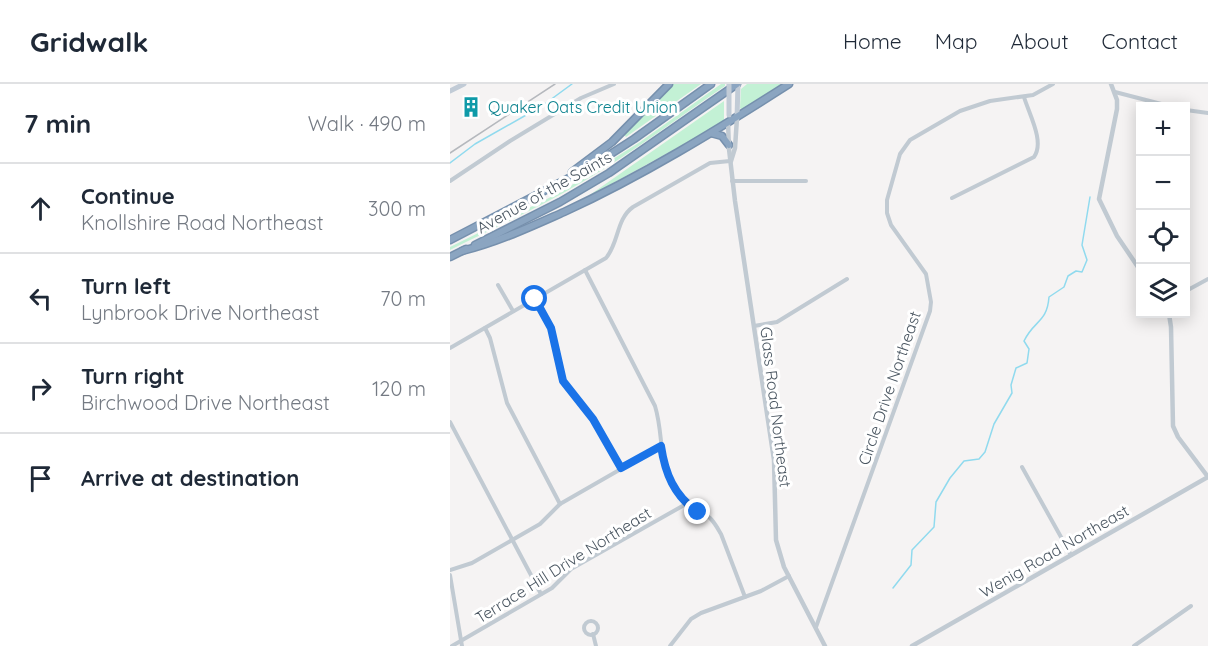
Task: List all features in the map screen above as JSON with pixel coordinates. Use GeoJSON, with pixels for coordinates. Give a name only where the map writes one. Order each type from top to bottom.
{"type":"FeatureCollection","features":[{"type":"Feature","properties":{"kind":"highway"},"geometry":{"type":"LineString","coordinates":[[550,189],[612,142],[669,84]]}},
{"type":"Feature","properties":{"kind":"highway","name":"Avenue of the Saints"},"geometry":{"type":"LineString","coordinates":[[450,240],[550,189],[634,139],[711,84]]}},
{"type":"Feature","properties":{"kind":"highway","name":"Avenue of the Saints"},"geometry":{"type":"LineString","coordinates":[[450,257],[560,202],[609,173],[737,84]]}},
{"type":"Feature","properties":{"kind":"highway"},"geometry":{"type":"LineString","coordinates":[[462,251],[513,235],[581,204],[708,134],[728,119],[737,117],[789,84]]}},
{"type":"Feature","properties":{"kind":"highway"},"geometry":{"type":"LineString","coordinates":[[708,134],[720,134],[729,145]]}},
{"type":"Feature","properties":{"kind":"main road"},"geometry":{"type":"LineString","coordinates":[[450,90],[464,84]]}},
{"type":"Feature","properties":{"kind":"main road"},"geometry":{"type":"LineString","coordinates":[[728,119],[729,84]]}},
{"type":"Feature","properties":{"kind":"main road"},"geometry":{"type":"LineString","coordinates":[[737,84],[737,117]]}},
{"type":"Feature","properties":{"kind":"street"},"geometry":{"type":"LineString","coordinates":[[450,181],[580,98],[614,84]]}},
{"type":"Feature","properties":{"kind":"street","name":"Circle Drive Northeast"},"geometry":{"type":"LineString","coordinates":[[816,627],[930,311],[931,302],[926,274],[891,225],[887,213],[887,200],[897,162],[910,140],[950,116],[990,101],[1024,97],[1044,86],[1053,84]]}},
{"type":"Feature","properties":{"kind":"street"},"geometry":{"type":"LineString","coordinates":[[1111,84],[1115,92],[1117,110],[1099,199],[1115,232],[1136,264]]}},
{"type":"Feature","properties":{"kind":"street"},"geometry":{"type":"LineString","coordinates":[[1115,92],[1154,102]]}},
{"type":"Feature","properties":{"kind":"street"},"geometry":{"type":"LineString","coordinates":[[952,198],[1027,161],[1039,151],[1024,97]]}},
{"type":"Feature","properties":{"kind":"street"},"geometry":{"type":"LineString","coordinates":[[1190,111],[1208,113]]}},
{"type":"Feature","properties":{"kind":"street"},"geometry":{"type":"LineString","coordinates":[[731,161],[735,148],[737,117]]}},
{"type":"Feature","properties":{"kind":"street"},"geometry":{"type":"LineString","coordinates":[[728,119],[731,161]]}},
{"type":"Feature","properties":{"kind":"street"},"geometry":{"type":"LineString","coordinates":[[450,348],[606,258],[611,252],[622,220],[629,210],[710,163],[731,161]]}},
{"type":"Feature","properties":{"kind":"street","name":"Glass Road Northeast"},"geometry":{"type":"LineString","coordinates":[[731,161],[776,475],[775,532],[780,557],[825,646]]}},
{"type":"Feature","properties":{"kind":"street"},"geometry":{"type":"LineString","coordinates":[[732,180],[806,181]]}},
{"type":"Feature","properties":{"kind":"street"},"geometry":{"type":"LineString","coordinates":[[585,270],[655,406],[664,469],[686,504],[709,517],[716,525],[745,597]]}},
{"type":"Feature","properties":{"kind":"street"},"geometry":{"type":"LineString","coordinates":[[754,326],[777,322],[847,279]]}},
{"type":"Feature","properties":{"kind":"street"},"geometry":{"type":"LineString","coordinates":[[1190,288],[1208,279]]}},
{"type":"Feature","properties":{"kind":"street"},"geometry":{"type":"LineString","coordinates":[[498,285],[513,311]]}},
{"type":"Feature","properties":{"kind":"street"},"geometry":{"type":"LineString","coordinates":[[535,299],[551,328],[563,381],[593,419],[621,468]]}},
{"type":"Feature","properties":{"kind":"street"},"geometry":{"type":"LineString","coordinates":[[1170,318],[1173,426],[1178,437],[1208,477]]}},
{"type":"Feature","properties":{"kind":"street"},"geometry":{"type":"LineString","coordinates":[[485,328],[490,338],[507,403],[560,504]]}},
{"type":"Feature","properties":{"kind":"street"},"geometry":{"type":"LineString","coordinates":[[450,422],[541,594]]}},
{"type":"Feature","properties":{"kind":"street"},"geometry":{"type":"LineString","coordinates":[[450,570],[472,563],[512,541],[540,524],[560,504],[661,446]]}},
{"type":"Feature","properties":{"kind":"street"},"geometry":{"type":"LineString","coordinates":[[1022,467],[1071,555]]}},
{"type":"Feature","properties":{"kind":"street","name":"Wenig Road Northeast"},"geometry":{"type":"LineString","coordinates":[[912,646],[1208,477]]}},
{"type":"Feature","properties":{"kind":"street","name":"Terrace Hill Drive Northeast"},"geometry":{"type":"LineString","coordinates":[[452,646],[552,588],[571,569],[686,504]]}},
{"type":"Feature","properties":{"kind":"street"},"geometry":{"type":"LineString","coordinates":[[450,575],[462,646]]}},
{"type":"Feature","properties":{"kind":"street"},"geometry":{"type":"LineString","coordinates":[[670,646],[691,619],[701,613],[768,588],[789,576]]}},
{"type":"Feature","properties":{"kind":"street"},"geometry":{"type":"LineString","coordinates":[[1134,646],[1191,606]]}},
{"type":"Feature","properties":{"kind":"street"},"geometry":{"type":"LineString","coordinates":[[593,634],[596,646]]}},
{"type":"Feature","properties":{"kind":"green space"},"geometry":{"type":"Polygon","coordinates":[[[673,84],[701,84],[626,137],[624,135],[673,84]]]}},
{"type":"Feature","properties":{"kind":"green space"},"geometry":{"type":"Polygon","coordinates":[[[721,84],[725,86],[602,170],[551,200],[450,250],[450,247],[559,193],[640,142],[721,84]]]}},
{"type":"Feature","properties":{"kind":"green space"},"geometry":{"type":"Polygon","coordinates":[[[747,84],[782,84],[748,107],[741,109],[741,89],[747,84]]]}},
{"type":"Feature","properties":{"kind":"green space"},"geometry":{"type":"Polygon","coordinates":[[[724,101],[724,122],[584,199],[724,101]]]}},
{"type":"Feature","properties":{"kind":"waterway"},"geometry":{"type":"LineString","coordinates":[[450,163],[475,144],[542,106],[572,84]]}},
{"type":"Feature","properties":{"kind":"waterway"},"geometry":{"type":"LineString","coordinates":[[893,588],[911,565],[912,550],[934,527],[936,502],[950,478],[964,461],[979,459],[985,452],[994,424],[1012,393],[1011,385],[1016,368],[1027,363],[1029,349],[1024,341],[1046,312],[1049,297],[1064,287],[1068,276],[1076,271],[1082,272],[1087,260],[1082,245],[1090,197]]}},
{"type":"Feature","properties":{"kind":"railway"},"geometry":{"type":"LineString","coordinates":[[450,153],[555,84]]}},
{"type":"Feature","properties":{"kind":"place","name":"Quaker Oats Credit Union"},"geometry":{"type":"Point","coordinates":[471,107]}},
{"type":"Feature","properties":{"kind":"route"},"geometry":{"type":"LineString","coordinates":[[535,299],[551,328],[563,381],[593,419],[621,468],[661,446],[664,469],[686,504],[698,512]]}}]}
